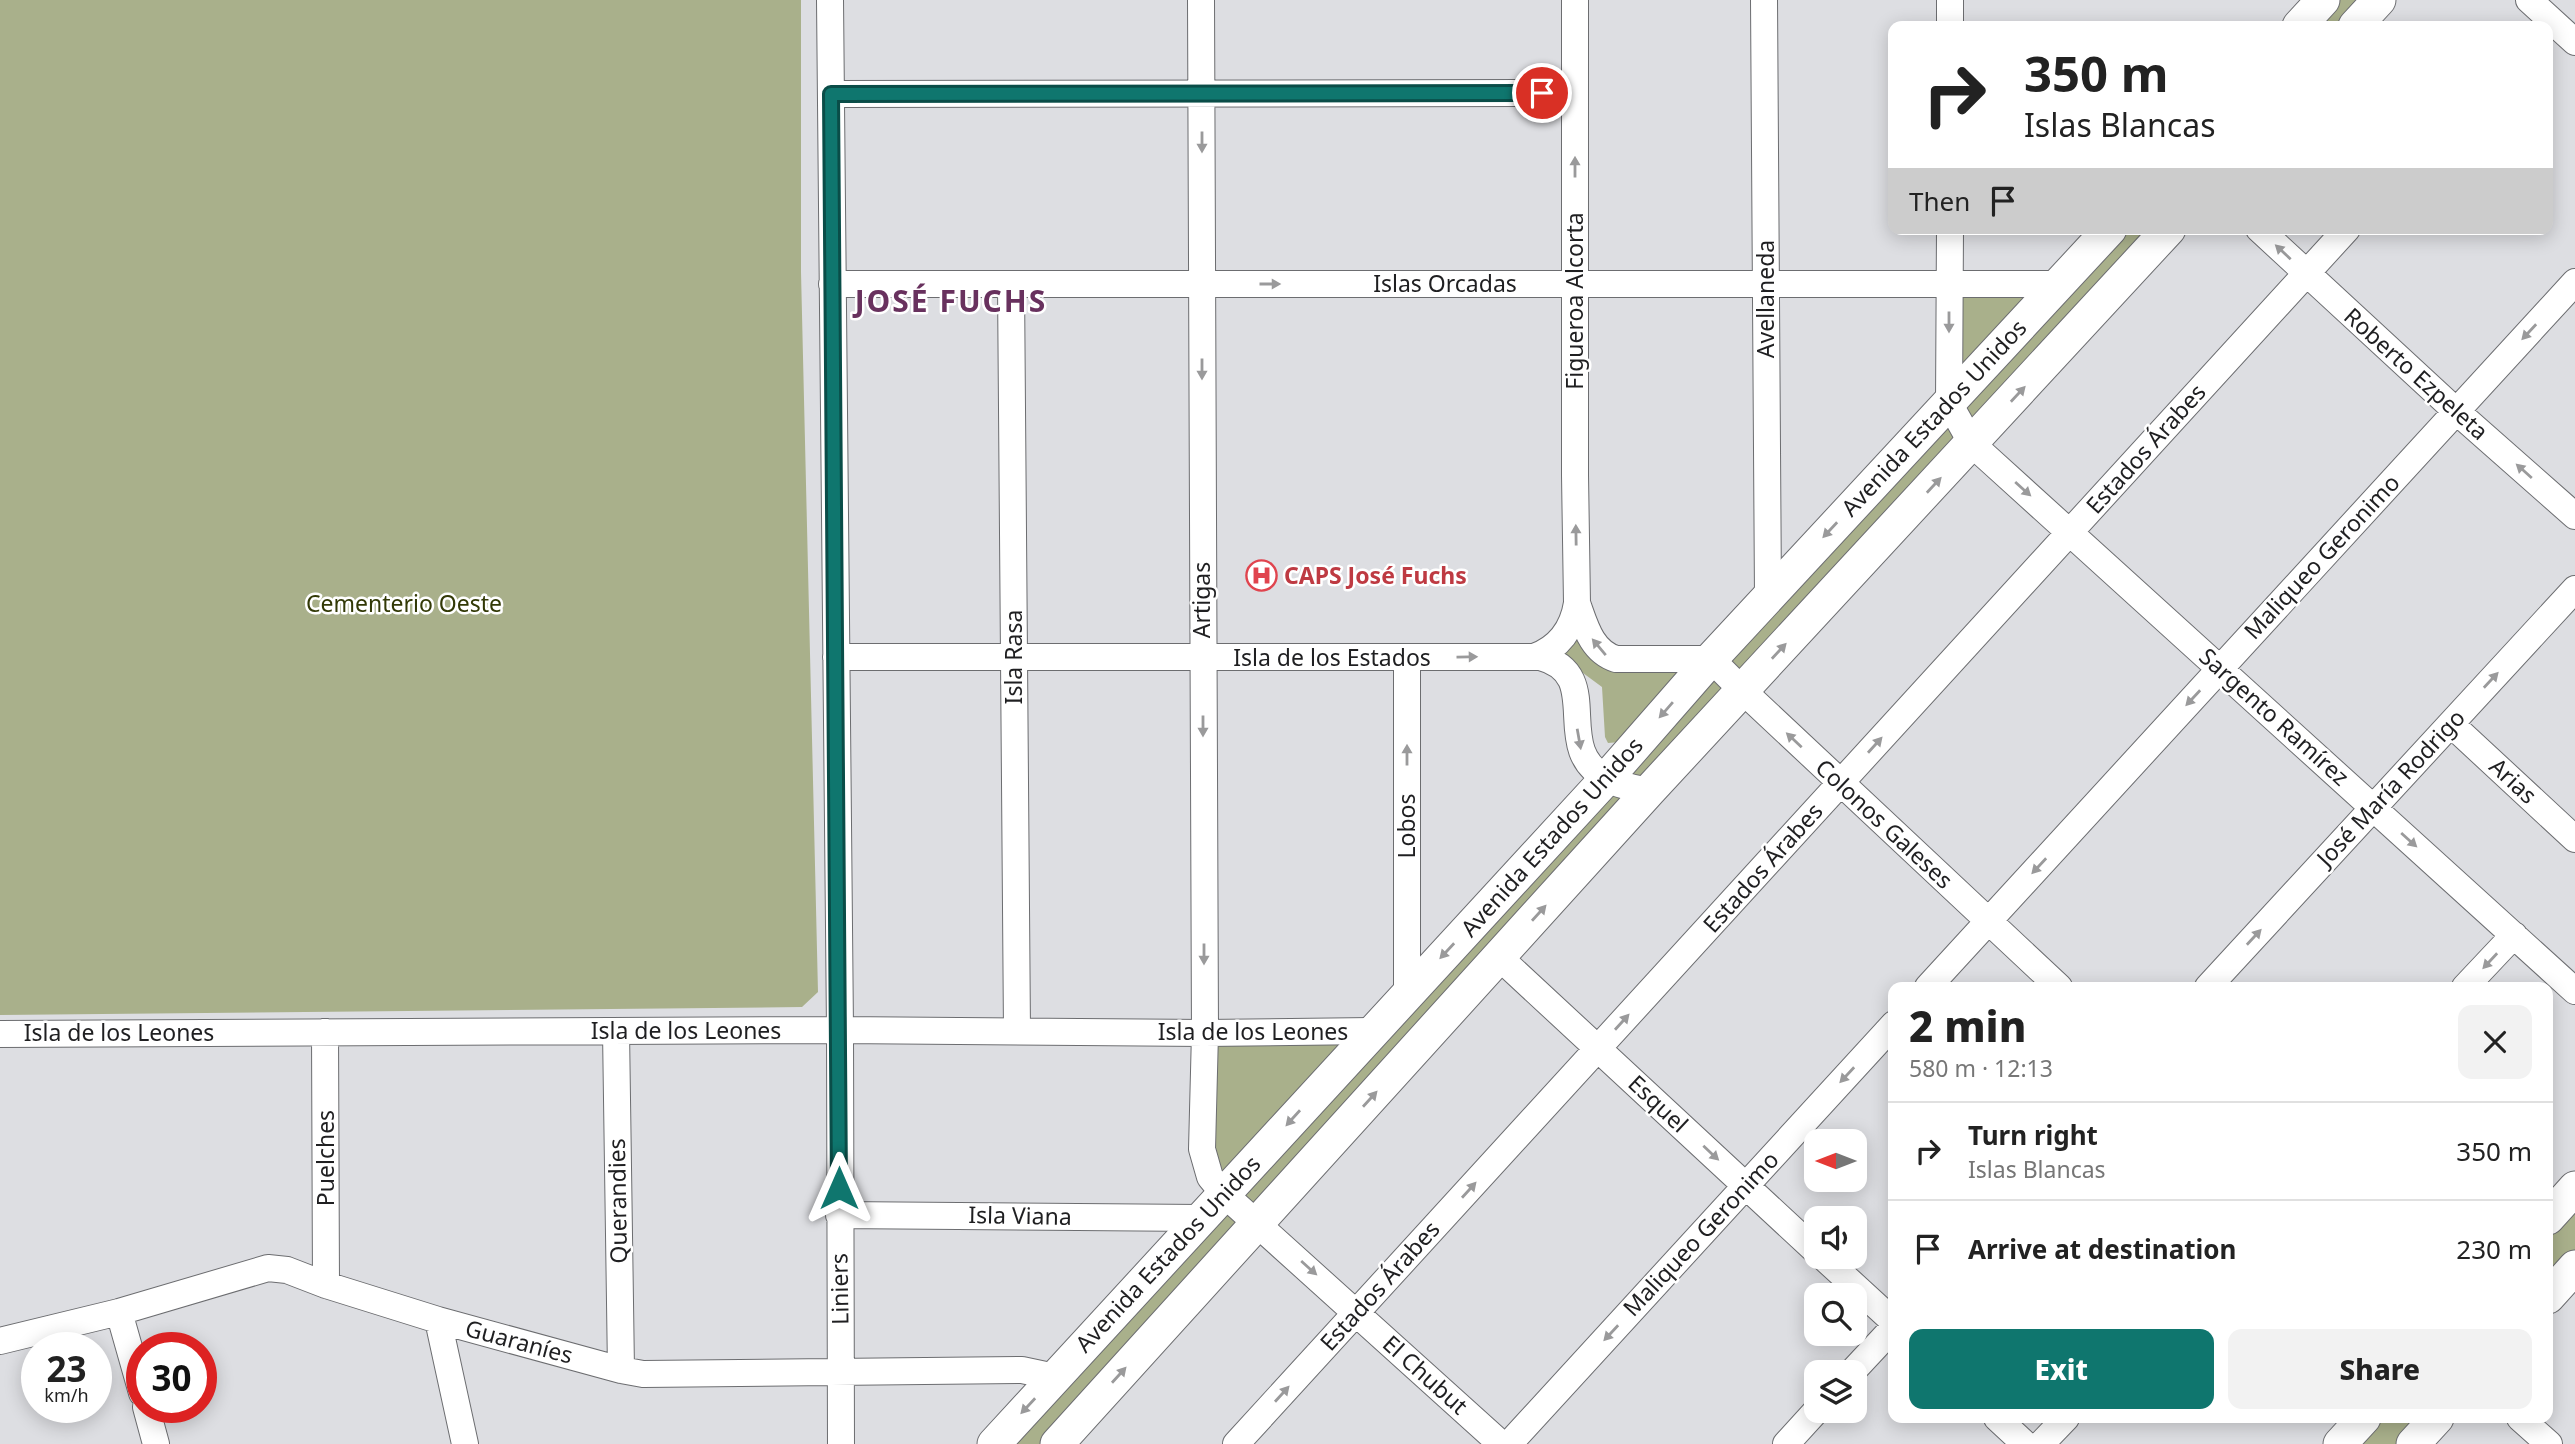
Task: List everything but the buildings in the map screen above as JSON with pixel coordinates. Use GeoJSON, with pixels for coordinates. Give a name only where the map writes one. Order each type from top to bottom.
{"type":"FeatureCollection","features":[{"type":"Feature","properties":{"kind":"main road"},"geometry":{"type":"LineString","coordinates":[[2304,21],[2323,0]]}},
{"type":"Feature","properties":{"kind":"main road"},"geometry":{"type":"LineString","coordinates":[[2360,21],[2379,0]]}},
{"type":"Feature","properties":{"kind":"main road","name":"Avenida Estados Unidos"},"geometry":{"type":"LineString","coordinates":[[993,1444],[1606,779],[1711,659],[2104,235]]}},
{"type":"Feature","properties":{"kind":"main road","name":"Avenida Estados Unidos"},"geometry":{"type":"LineString","coordinates":[[1057,1444],[1649,791],[2164,235]]}},
{"type":"Feature","properties":{"kind":"main road"},"geometry":{"type":"LineString","coordinates":[[2553,1212],[2575,1188]]}},
{"type":"Feature","properties":{"kind":"main road"},"geometry":{"type":"LineString","coordinates":[[2553,1291],[2575,1267]]}},
{"type":"Feature","properties":{"kind":"main road"},"geometry":{"type":"LineString","coordinates":[[2340,1444],[2359,1423]]}},
{"type":"Feature","properties":{"kind":"main road"},"geometry":{"type":"LineString","coordinates":[[2413,1444],[2432,1423]]}},
{"type":"Feature","properties":{"kind":"street","name":"Liniers"},"geometry":{"type":"LineString","coordinates":[[830,0],[840,1030],[841,1444]]}},
{"type":"Feature","properties":{"kind":"street","name":"Artigas"},"geometry":{"type":"LineString","coordinates":[[1202,0],[1205,1033],[1202,1149],[1210,1177],[1224,1194]]}},
{"type":"Feature","properties":{"kind":"street","name":"Figueroa Alcorta"},"geometry":{"type":"LineString","coordinates":[[1575,0],[1577,603]]}},
{"type":"Feature","properties":{"kind":"street","name":"Avellaneda"},"geometry":{"type":"LineString","coordinates":[[1763,0],[1768,597]]}},
{"type":"Feature","properties":{"kind":"street"},"geometry":{"type":"LineString","coordinates":[[1950,0],[1950,21]]}},
{"type":"Feature","properties":{"kind":"street"},"geometry":{"type":"LineString","coordinates":[[2553,21],[2575,42]]}},
{"type":"Feature","properties":{"kind":"street"},"geometry":{"type":"LineString","coordinates":[[831,94],[1575,93]]}},
{"type":"Feature","properties":{"kind":"street"},"geometry":{"type":"LineString","coordinates":[[1949,402],[1950,235]]}},
{"type":"Feature","properties":{"kind":"street","name":"Roberto Ezpeleta"},"geometry":{"type":"LineString","coordinates":[[2265,235],[2456,411],[2575,516]]}},
{"type":"Feature","properties":{"kind":"street","name":"Estados Árabes"},"geometry":{"type":"LineString","coordinates":[[1236,1444],[2341,235]]}},
{"type":"Feature","properties":{"kind":"street","name":"Maliqueo Geronimo"},"geometry":{"type":"LineString","coordinates":[[1933,982],[2575,282]]}},
{"type":"Feature","properties":{"kind":"street","name":"Islas Orcadas"},"geometry":{"type":"LineString","coordinates":[[832,284],[2059,284]]}},
{"type":"Feature","properties":{"kind":"street","name":"Isla Rasa"},"geometry":{"type":"LineString","coordinates":[[1011,284],[1017,1031]]}},
{"type":"Feature","properties":{"kind":"street","name":"Sargento Ramírez"},"geometry":{"type":"LineString","coordinates":[[1949,402],[1972,444],[2575,991]]}},
{"type":"Feature","properties":{"kind":"street","name":"José María Rodrigo"},"geometry":{"type":"LineString","coordinates":[[2212,982],[2575,589]]}},
{"type":"Feature","properties":{"kind":"street"},"geometry":{"type":"LineString","coordinates":[[1535,657],[1550,649],[1564,636],[1573,620],[1577,603]]}},
{"type":"Feature","properties":{"kind":"street"},"geometry":{"type":"LineString","coordinates":[[1577,603],[1587,631],[1606,656],[1616,659],[1711,659]]}},
{"type":"Feature","properties":{"kind":"street","name":"Isla de los Estados"},"geometry":{"type":"LineString","coordinates":[[836,657],[1548,659],[1570,677],[1576,689],[1576,726],[1581,753],[1591,768],[1606,779]]}},
{"type":"Feature","properties":{"kind":"street","name":"Lobos"},"geometry":{"type":"LineString","coordinates":[[1407,658],[1407,995]]}},
{"type":"Feature","properties":{"kind":"street","name":"Colonos Galeses"},"geometry":{"type":"LineString","coordinates":[[1711,659],[2054,982]]}},
{"type":"Feature","properties":{"kind":"street","name":"Arias"},"geometry":{"type":"LineString","coordinates":[[2451,723],[2575,839]]}},
{"type":"Feature","properties":{"kind":"street"},"geometry":{"type":"LineString","coordinates":[[1606,779],[1649,791]]}},
{"type":"Feature","properties":{"kind":"street"},"geometry":{"type":"LineString","coordinates":[[2470,982],[2514,935]]}},
{"type":"Feature","properties":{"kind":"street","name":"Esquel"},"geometry":{"type":"LineString","coordinates":[[1499,957],[1804,1240]]}},
{"type":"Feature","properties":{"kind":"street","name":"Isla de los Leones"},"geometry":{"type":"LineString","coordinates":[[0,1034],[840,1030],[1205,1033],[1372,1031]]}},
{"type":"Feature","properties":{"kind":"street","name":"Querandies"},"geometry":{"type":"LineString","coordinates":[[616,1031],[621,1370]]}},
{"type":"Feature","properties":{"kind":"street","name":"Maliqueo Geronimo"},"geometry":{"type":"LineString","coordinates":[[1509,1444],[1888,1031]]}},
{"type":"Feature","properties":{"kind":"street","name":"Puelches"},"geometry":{"type":"LineString","coordinates":[[325,1032],[326,1285]]}},
{"type":"Feature","properties":{"kind":"street","name":"El Chubut"},"geometry":{"type":"LineString","coordinates":[[1224,1194],[1501,1444]]}},
{"type":"Feature","properties":{"kind":"street","name":"Isla Viana"},"geometry":{"type":"LineString","coordinates":[[839,1215],[1201,1218]]}},
{"type":"Feature","properties":{"kind":"street","name":"Guaraníes"},"geometry":{"type":"LineString","coordinates":[[0,1341],[119,1312],[268,1268],[287,1270],[438,1320],[643,1374],[1022,1370],[1055,1377]]}},
{"type":"Feature","properties":{"kind":"street"},"geometry":{"type":"LineString","coordinates":[[1836,1269],[1888,1319]]}},
{"type":"Feature","properties":{"kind":"street"},"geometry":{"type":"LineString","coordinates":[[119,1312],[126,1337]]}},
{"type":"Feature","properties":{"kind":"street"},"geometry":{"type":"LineString","coordinates":[[438,1320],[465,1444]]}},
{"type":"Feature","properties":{"kind":"street"},"geometry":{"type":"LineString","coordinates":[[1863,1360],[1888,1332]]}},
{"type":"Feature","properties":{"kind":"street"},"geometry":{"type":"LineString","coordinates":[[150,1423],[156,1444]]}},
{"type":"Feature","properties":{"kind":"street"},"geometry":{"type":"LineString","coordinates":[[1786,1444],[1805,1423]]}},
{"type":"Feature","properties":{"kind":"street"},"geometry":{"type":"LineString","coordinates":[[2002,1423],[2025,1444]]}},
{"type":"Feature","properties":{"kind":"street"},"geometry":{"type":"LineString","coordinates":[[2041,1444],[2061,1423]]}},
{"type":"Feature","properties":{"kind":"street"},"geometry":{"type":"LineString","coordinates":[[2526,1423],[2549,1444]]}},
{"type":"Feature","properties":{"kind":"green space","name":"Cementerio Oeste"},"geometry":{"type":"Polygon","coordinates":[[[0,0],[801,0],[801,272],[818,992],[802,1007],[0,1015],[0,0]]]}},
{"type":"Feature","properties":{"kind":"green space"},"geometry":{"type":"Polygon","coordinates":[[[2323,0],[2379,0],[2360,21],[2304,21],[2323,0]]]}},
{"type":"Feature","properties":{"kind":"green space"},"geometry":{"type":"Polygon","coordinates":[[[2104,235],[2164,235],[1057,1444],[994,1444],[1224,1194],[1202,1149],[1205,1033],[1370,1033],[2104,235]]]}},
{"type":"Feature","properties":{"kind":"green space"},"geometry":{"type":"Polygon","coordinates":[[[1962,296],[2026,296],[1961,371],[1962,296]]]}},
{"type":"Feature","properties":{"kind":"green space"},"geometry":{"type":"Polygon","coordinates":[[[1580,629],[1590,652],[1602,666],[1608,669],[1676,672],[1679,679],[1620,742],[1608,743],[1605,737],[1602,687],[1564,659],[1565,650],[1580,629]]]}},
{"type":"Feature","properties":{"kind":"green space"},"geometry":{"type":"Polygon","coordinates":[[[2575,1188],[2575,1267],[2553,1291],[2553,1212],[2575,1188]]]}},
{"type":"Feature","properties":{"kind":"green space"},"geometry":{"type":"Polygon","coordinates":[[[2359,1423],[2432,1423],[2413,1444],[2340,1444],[2359,1423]]]}},
{"type":"Feature","properties":{"kind":"place","name":"CAPS José Fuchs"},"geometry":{"type":"Point","coordinates":[1261,576]}},
{"type":"Feature","properties":{"kind":"district","name":"JOSÉ FUCHS"},"geometry":{"type":"Point","coordinates":[951,302]}},
{"type":"Feature","properties":{"kind":"route"},"geometry":{"type":"LineString","coordinates":[[839,1188],[840,1030],[831,94],[1542,93]]}}]}
